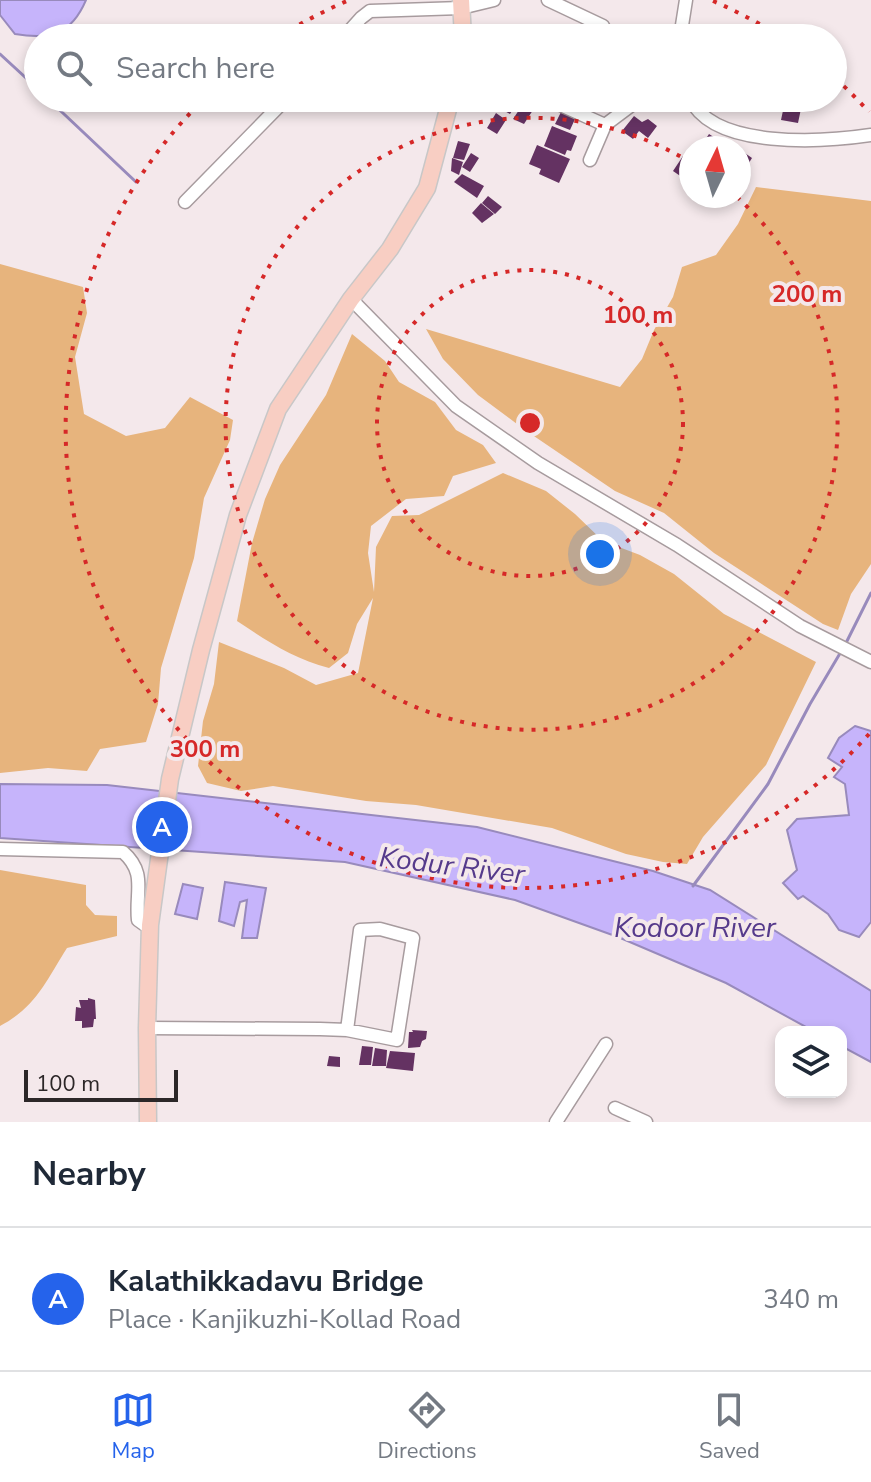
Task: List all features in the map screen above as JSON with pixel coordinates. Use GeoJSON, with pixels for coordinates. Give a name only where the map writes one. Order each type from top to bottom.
{"type":"FeatureCollection","features":[{"type":"Feature","properties":{"kind":"main road"},"geometry":{"type":"LineString","coordinates":[[461,4],[462,24]]}},
{"type":"Feature","properties":{"kind":"main road"},"geometry":{"type":"LineString","coordinates":[[148,1122],[150,925],[170,779],[238,515],[278,409],[351,299],[390,249],[427,188],[447,112]]}},
{"type":"Feature","properties":{"kind":"street"},"geometry":{"type":"LineString","coordinates":[[356,24],[370,11],[494,0]]}},
{"type":"Feature","properties":{"kind":"street"},"geometry":{"type":"LineString","coordinates":[[548,0],[599,24]]}},
{"type":"Feature","properties":{"kind":"street"},"geometry":{"type":"LineString","coordinates":[[682,24],[686,0]]}},
{"type":"Feature","properties":{"kind":"street"},"geometry":{"type":"LineString","coordinates":[[185,202],[273,112]]}},
{"type":"Feature","properties":{"kind":"street"},"geometry":{"type":"LineString","coordinates":[[576,112],[605,125]]}},
{"type":"Feature","properties":{"kind":"street"},"geometry":{"type":"LineString","coordinates":[[590,160],[605,125],[622,112]]}},
{"type":"Feature","properties":{"kind":"street"},"geometry":{"type":"LineString","coordinates":[[699,112],[709,121],[750,134],[819,141],[871,135]]}},
{"type":"Feature","properties":{"kind":"street"},"geometry":{"type":"LineString","coordinates":[[351,299],[456,406],[538,463],[677,545],[818,636],[871,662]]}},
{"type":"Feature","properties":{"kind":"street"},"geometry":{"type":"LineString","coordinates":[[0,849],[123,852],[133,861],[139,874],[138,920],[150,925]]}},
{"type":"Feature","properties":{"kind":"street"},"geometry":{"type":"LineString","coordinates":[[147,1028],[347,1030],[397,1040],[413,938],[380,929],[360,930],[347,1030]]}},
{"type":"Feature","properties":{"kind":"street"},"geometry":{"type":"LineString","coordinates":[[556,1122],[606,1044]]}},
{"type":"Feature","properties":{"kind":"street"},"geometry":{"type":"LineString","coordinates":[[615,1108],[646,1122]]}},
{"type":"Feature","properties":{"kind":"shaded area"},"geometry":{"type":"Polygon","coordinates":[[[756,187],[871,201],[871,564],[851,594],[838,630],[823,624],[714,553],[664,513],[615,491],[525,430],[478,395],[443,359],[426,329],[620,387],[642,359],[673,297],[682,267],[716,255],[746,208],[751,208],[751,197],[756,187]]]}},
{"type":"Feature","properties":{"kind":"shaded area"},"geometry":{"type":"Polygon","coordinates":[[[0,264],[83,287],[87,313],[75,357],[84,414],[126,436],[165,428],[190,397],[233,420],[230,440],[204,498],[194,558],[161,668],[158,704],[146,742],[100,749],[87,771],[48,768],[0,773],[0,264]]]}},
{"type":"Feature","properties":{"kind":"shaded area"},"geometry":{"type":"Polygon","coordinates":[[[352,334],[385,361],[399,382],[435,402],[456,430],[483,445],[496,463],[453,476],[444,496],[406,499],[371,526],[368,553],[374,592],[376,547],[392,516],[419,515],[503,473],[546,491],[603,541],[640,555],[674,574],[724,614],[816,662],[766,765],[703,837],[687,864],[626,854],[552,828],[416,805],[366,801],[273,786],[241,791],[207,783],[198,766],[203,721],[214,684],[219,642],[284,668],[316,685],[358,673],[373,598],[357,624],[348,653],[329,668],[292,654],[237,621],[252,543],[265,499],[280,465],[326,395],[352,334]]]}},
{"type":"Feature","properties":{"kind":"shaded area"},"geometry":{"type":"Polygon","coordinates":[[[0,870],[86,885],[86,905],[95,915],[117,916],[117,936],[67,948],[31,1002],[0,1026],[0,870]]]}},
{"type":"Feature","properties":{"kind":"water"},"geometry":{"type":"Polygon","coordinates":[[[0,0],[86,0],[71,24],[24,24],[24,35],[15,34],[0,15],[0,0]]]}},
{"type":"Feature","properties":{"kind":"water"},"geometry":{"type":"Polygon","coordinates":[[[855,726],[871,731],[871,922],[859,937],[839,930],[828,914],[803,896],[798,899],[783,883],[797,870],[787,830],[797,819],[849,815],[845,784],[834,777],[842,767],[828,758],[839,738],[855,726]]]}},
{"type":"Feature","properties":{"kind":"water","name":"Kodoor River"},"geometry":{"type":"Polygon","coordinates":[[[0,784],[107,785],[477,827],[653,871],[710,890],[871,991],[871,1062],[847,1049],[847,1026],[804,1026],[726,983],[618,937],[515,900],[345,862],[0,838],[0,784]]]}},
{"type":"Feature","properties":{"kind":"water"},"geometry":{"type":"Polygon","coordinates":[[[225,882],[266,888],[257,938],[242,938],[247,900],[240,902],[234,926],[219,921],[225,882]]]}},
{"type":"Feature","properties":{"kind":"water"},"geometry":{"type":"Polygon","coordinates":[[[183,884],[203,888],[197,919],[175,914],[183,884]]]}},
{"type":"Feature","properties":{"kind":"building"},"geometry":{"type":"Polygon","coordinates":[[[518,112],[532,112],[524,124],[513,119],[518,112]]]}},
{"type":"Feature","properties":{"kind":"building"},"geometry":{"type":"Polygon","coordinates":[[[561,112],[575,119],[570,130],[555,124],[561,112]]]}},
{"type":"Feature","properties":{"kind":"building"},"geometry":{"type":"Polygon","coordinates":[[[783,112],[800,112],[798,123],[781,120],[783,112]]]}},
{"type":"Feature","properties":{"kind":"building"},"geometry":{"type":"Polygon","coordinates":[[[496,113],[506,120],[497,134],[487,128],[496,113]]]}},
{"type":"Feature","properties":{"kind":"building"},"geometry":{"type":"Polygon","coordinates":[[[634,116],[642,122],[648,119],[657,126],[648,138],[639,131],[633,139],[622,131],[634,116]]]}},
{"type":"Feature","properties":{"kind":"building"},"geometry":{"type":"Polygon","coordinates":[[[552,126],[577,136],[571,151],[567,150],[565,155],[544,146],[552,126]]]}},
{"type":"Feature","properties":{"kind":"building"},"geometry":{"type":"Polygon","coordinates":[[[458,141],[470,144],[464,160],[453,158],[458,141]]]}},
{"type":"Feature","properties":{"kind":"building"},"geometry":{"type":"Polygon","coordinates":[[[537,145],[570,159],[559,183],[539,174],[541,169],[529,164],[537,145]]]}},
{"type":"Feature","properties":{"kind":"building"},"geometry":{"type":"Polygon","coordinates":[[[471,153],[479,158],[470,172],[462,167],[471,153]]]}},
{"type":"Feature","properties":{"kind":"building"},"geometry":{"type":"Polygon","coordinates":[[[452,158],[463,162],[459,175],[451,171],[452,158]]]}},
{"type":"Feature","properties":{"kind":"building"},"geometry":{"type":"Polygon","coordinates":[[[462,174],[484,186],[477,198],[454,182],[462,174]]]}},
{"type":"Feature","properties":{"kind":"building"},"geometry":{"type":"Polygon","coordinates":[[[488,196],[502,207],[495,214],[482,203],[488,196]]]}},
{"type":"Feature","properties":{"kind":"building"},"geometry":{"type":"Polygon","coordinates":[[[481,203],[494,214],[482,223],[472,213],[481,203]]]}},
{"type":"Feature","properties":{"kind":"building"},"geometry":{"type":"Polygon","coordinates":[[[79,1000],[95,1000],[96,1019],[93,1027],[82,1028],[82,1021],[75,1021],[76,1007],[81,1008],[79,1000]]]}},
{"type":"Feature","properties":{"kind":"building"},"geometry":{"type":"Polygon","coordinates":[[[427,1031],[420,1047],[408,1048],[409,1032],[427,1031]]]}},
{"type":"Feature","properties":{"kind":"building"},"geometry":{"type":"Polygon","coordinates":[[[362,1046],[373,1047],[371,1065],[359,1065],[362,1046]]]}},
{"type":"Feature","properties":{"kind":"building"},"geometry":{"type":"Polygon","coordinates":[[[375,1048],[387,1050],[386,1066],[372,1066],[375,1048]]]}},
{"type":"Feature","properties":{"kind":"building"},"geometry":{"type":"Polygon","coordinates":[[[390,1051],[415,1053],[413,1071],[386,1068],[390,1051]]]}},
{"type":"Feature","properties":{"kind":"building"},"geometry":{"type":"Polygon","coordinates":[[[329,1056],[340,1057],[340,1067],[327,1066],[329,1056]]]}},
{"type":"Feature","properties":{"kind":"waterway"},"geometry":{"type":"LineString","coordinates":[[0,54],[24,76]]}},
{"type":"Feature","properties":{"kind":"waterway"},"geometry":{"type":"LineString","coordinates":[[62,112],[136,182]]}},
{"type":"Feature","properties":{"kind":"waterway"},"geometry":{"type":"LineString","coordinates":[[846,643],[871,593]]}},
{"type":"Feature","properties":{"kind":"waterway"},"geometry":{"type":"LineString","coordinates":[[693,886],[768,784],[842,650]]}},
{"type":"Feature","properties":{"kind":"place","name":"Kalathikkadavu Bridge"},"geometry":{"type":"Point","coordinates":[162,827]}},
{"type":"Feature","properties":{"kind":"water label","name":"Kodur River"},"geometry":{"type":"Point","coordinates":[452,865]}}]}
